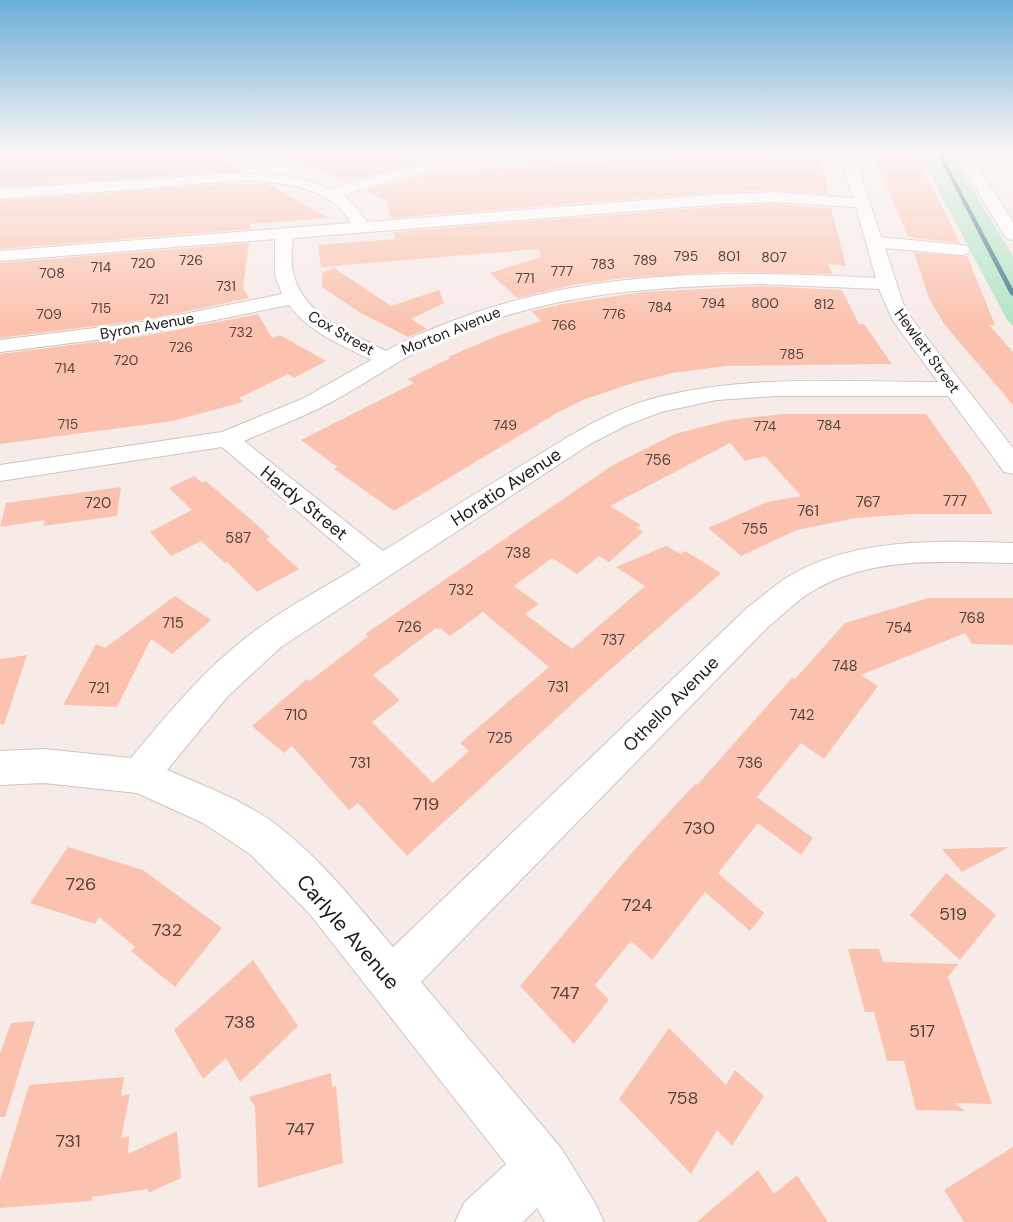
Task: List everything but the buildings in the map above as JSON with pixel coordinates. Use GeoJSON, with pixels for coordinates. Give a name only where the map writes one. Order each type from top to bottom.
{"type":"FeatureCollection","features":[{"type":"Feature","properties":{"kind":"street"},"geometry":{"type":"LineString","coordinates":[[351,210],[362,228]]}},
{"type":"Feature","properties":{"kind":"street"},"geometry":{"type":"LineString","coordinates":[[0,256],[590,210]]}},
{"type":"Feature","properties":{"kind":"street","name":"Hewlett Street"},"geometry":{"type":"LineString","coordinates":[[864,210],[892,303],[903,321],[1013,466]]}},
{"type":"Feature","properties":{"kind":"street"},"geometry":{"type":"LineString","coordinates":[[997,210],[1013,235]]}},
{"type":"Feature","properties":{"kind":"street","name":"Cox Street"},"geometry":{"type":"LineString","coordinates":[[284,234],[284,274],[292,298],[313,318],[387,360]]}},
{"type":"Feature","properties":{"kind":"street"},"geometry":{"type":"LineString","coordinates":[[874,242],[961,250]]}},
{"type":"Feature","properties":{"kind":"street","name":"Morton Avenue"},"geometry":{"type":"LineString","coordinates":[[0,473],[227,439],[312,403],[401,351],[482,317],[576,292],[620,285],[761,278],[887,284]]}},
{"type":"Feature","properties":{"kind":"street","name":"Byron Avenue"},"geometry":{"type":"LineString","coordinates":[[0,346],[150,327],[292,298]]}},
{"type":"Feature","properties":{"kind":"street","name":"Horatio Avenue"},"geometry":{"type":"LineString","coordinates":[[140,776],[198,701],[238,661],[269,638],[581,439],[618,420],[654,406],[716,393],[777,389],[954,389]]}},
{"type":"Feature","properties":{"kind":"street","name":"Hardy Street"},"geometry":{"type":"LineString","coordinates":[[227,439],[382,566]]}},
{"type":"Feature","properties":{"kind":"street","name":"Othello Avenue"},"geometry":{"type":"LineString","coordinates":[[390,981],[758,617],[804,581],[847,562],[895,555],[1013,553]]}},
{"type":"Feature","properties":{"kind":"street","name":"Carlyle Avenue"},"geometry":{"type":"LineString","coordinates":[[0,768],[44,766],[140,776],[217,810],[264,840],[324,898],[542,1167],[576,1222]]}},
{"type":"Feature","properties":{"kind":"street"},"geometry":{"type":"LineString","coordinates":[[483,1222],[542,1167]]}},
{"type":"Feature","properties":{"kind":"green space"},"geometry":{"type":"Polygon","coordinates":[[[949,210],[985,210],[1013,256],[1013,326],[1007,320],[949,210]]]}},
{"type":"Feature","properties":{"kind":"waterway"},"geometry":{"type":"LineString","coordinates":[[969,210],[1013,294]]}}]}
